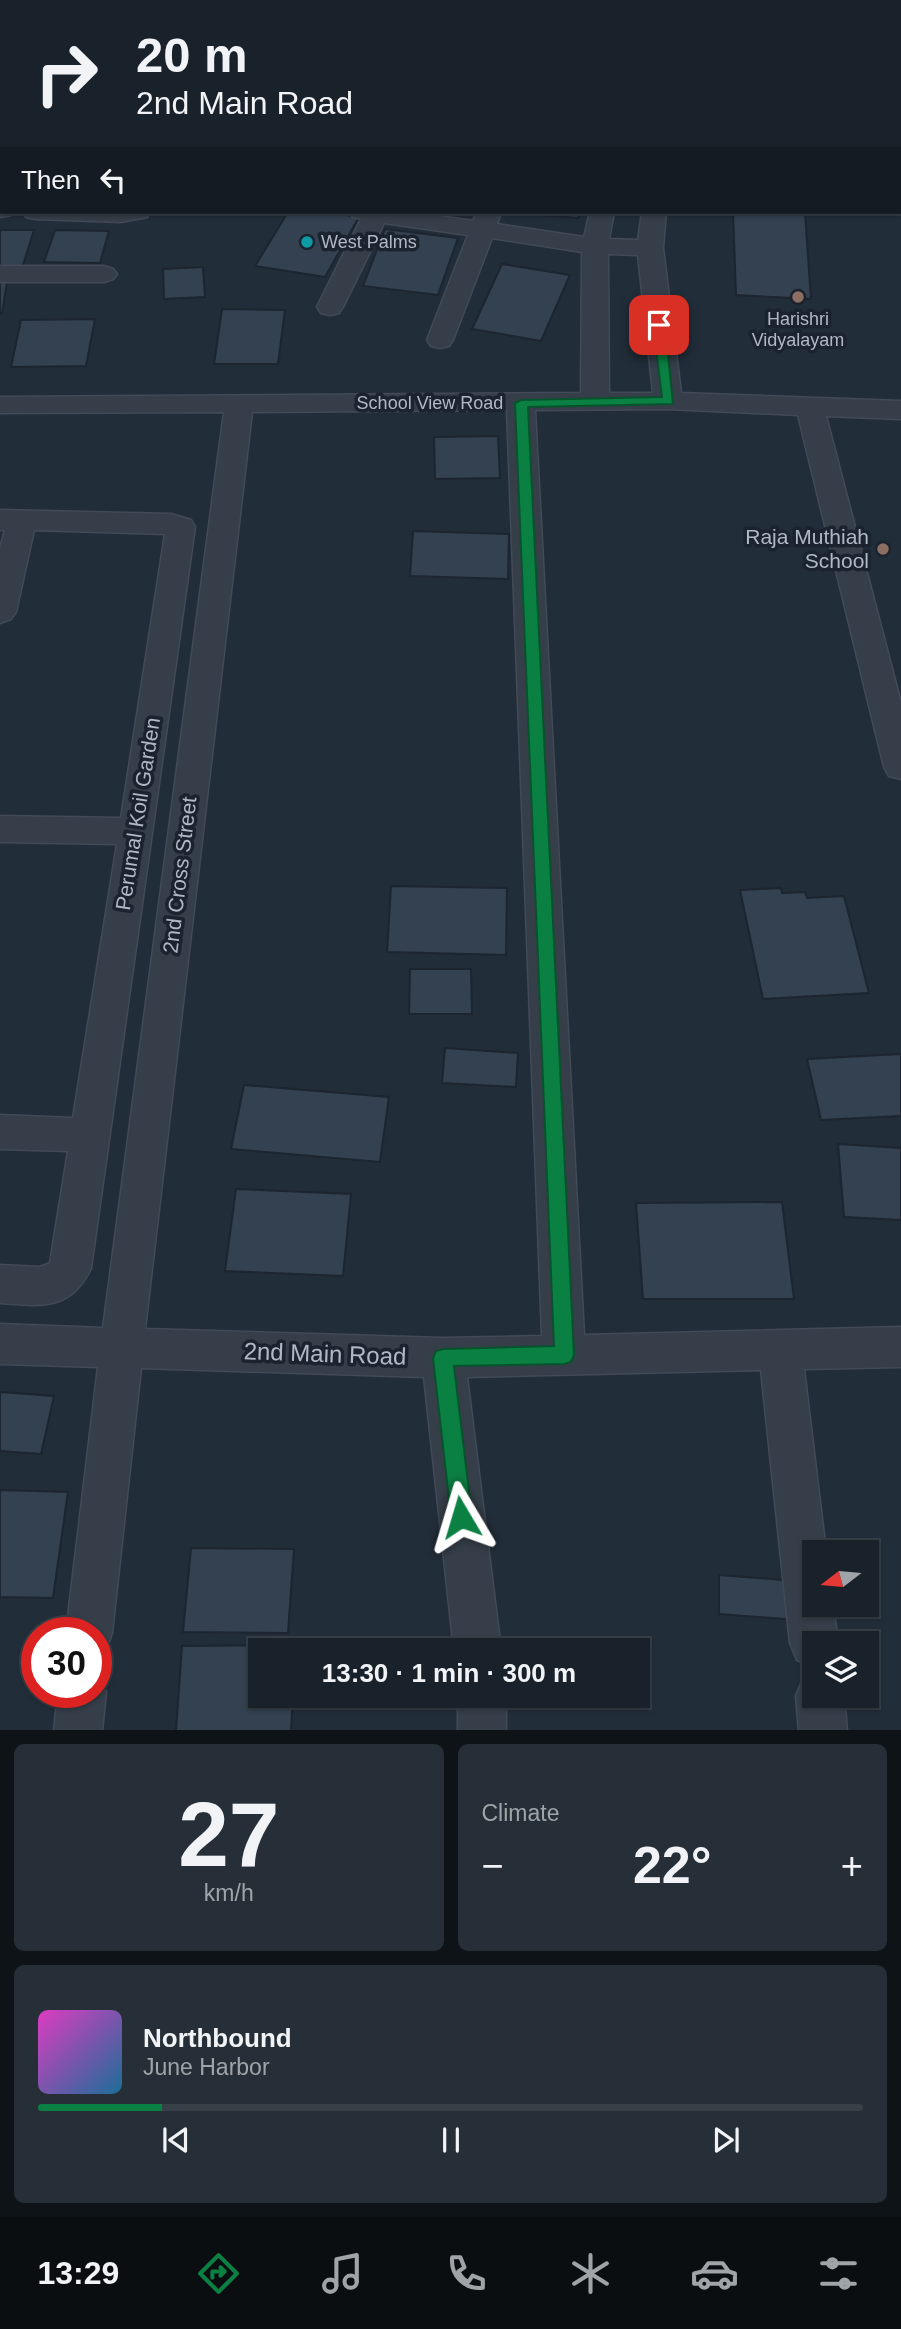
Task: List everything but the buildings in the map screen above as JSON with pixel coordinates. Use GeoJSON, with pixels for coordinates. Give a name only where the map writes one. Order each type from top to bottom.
{"type":"FeatureCollection","features":[{"type":"Feature","properties":{"kind":"street"},"geometry":{"type":"LineString","coordinates":[[97,214],[131,214]]}},
{"type":"Feature","properties":{"kind":"street"},"geometry":{"type":"LineString","coordinates":[[330,307],[371,214]]}},
{"type":"Feature","properties":{"kind":"street"},"geometry":{"type":"LineString","coordinates":[[397,214],[486,221],[595,246],[650,248]]}},
{"type":"Feature","properties":{"kind":"street"},"geometry":{"type":"LineString","coordinates":[[594,402],[595,246],[602,214]]}},
{"type":"Feature","properties":{"kind":"street"},"geometry":{"type":"LineString","coordinates":[[654,214],[650,248],[668,401]]}},
{"type":"Feature","properties":{"kind":"street"},"geometry":{"type":"LineString","coordinates":[[440,340],[486,221]]}},
{"type":"Feature","properties":{"kind":"street"},"geometry":{"type":"LineString","coordinates":[[0,274],[104,274]]}},
{"type":"Feature","properties":{"kind":"street","name":"School View Road"},"geometry":{"type":"LineString","coordinates":[[0,405],[668,401],[901,410]]}},
{"type":"Feature","properties":{"kind":"street","name":"2nd Cross Street"},"geometry":{"type":"LineString","coordinates":[[91,1617],[239,402]]}},
{"type":"Feature","properties":{"kind":"street"},"geometry":{"type":"LineString","coordinates":[[521,403],[564,1355]]}},
{"type":"Feature","properties":{"kind":"street"},"geometry":{"type":"LineString","coordinates":[[810,406],[901,767]]}},
{"type":"Feature","properties":{"kind":"street"},"geometry":{"type":"LineString","coordinates":[[0,612],[11,520]]}},
{"type":"Feature","properties":{"kind":"street","name":"Perumal Koil Garden"},"geometry":{"type":"LineString","coordinates":[[0,1284],[55,1285],[65,1278],[70,1268],[88,1135],[161,670],[180,527],[164,523],[11,520]]}},
{"type":"Feature","properties":{"kind":"street"},"geometry":{"type":"LineString","coordinates":[[0,830],[135,831]]}},
{"type":"Feature","properties":{"kind":"street"},"geometry":{"type":"LineString","coordinates":[[0,1132],[88,1135]]}},
{"type":"Feature","properties":{"kind":"street","name":"2nd Main Road"},"geometry":{"type":"LineString","coordinates":[[0,1344],[443,1358],[780,1348],[901,1348]]}},
{"type":"Feature","properties":{"kind":"street"},"geometry":{"type":"LineString","coordinates":[[780,1348],[813,1631]]}},
{"type":"Feature","properties":{"kind":"street"},"geometry":{"type":"LineString","coordinates":[[443,1358],[476,1638]]}},
{"type":"Feature","properties":{"kind":"street"},"geometry":{"type":"LineString","coordinates":[[78,1730],[80,1708]]}},
{"type":"Feature","properties":{"kind":"street"},"geometry":{"type":"LineString","coordinates":[[482,1708],[482,1730]]}},
{"type":"Feature","properties":{"kind":"street"},"geometry":{"type":"LineString","coordinates":[[821,1708],[823,1730]]}},
{"type":"Feature","properties":{"kind":"place","name":"West Palms"},"geometry":{"type":"Point","coordinates":[307,242]}},
{"type":"Feature","properties":{"kind":"place","name":"Harishri Vidyalayam"},"geometry":{"type":"Point","coordinates":[798,297]}},
{"type":"Feature","properties":{"kind":"place","name":"Raja Muthiah School"},"geometry":{"type":"Point","coordinates":[883,549]}},
{"type":"Feature","properties":{"kind":"route"},"geometry":{"type":"LineString","coordinates":[[461,1517],[443,1358],[564,1355],[521,403],[668,401],[659,325]]}}]}
